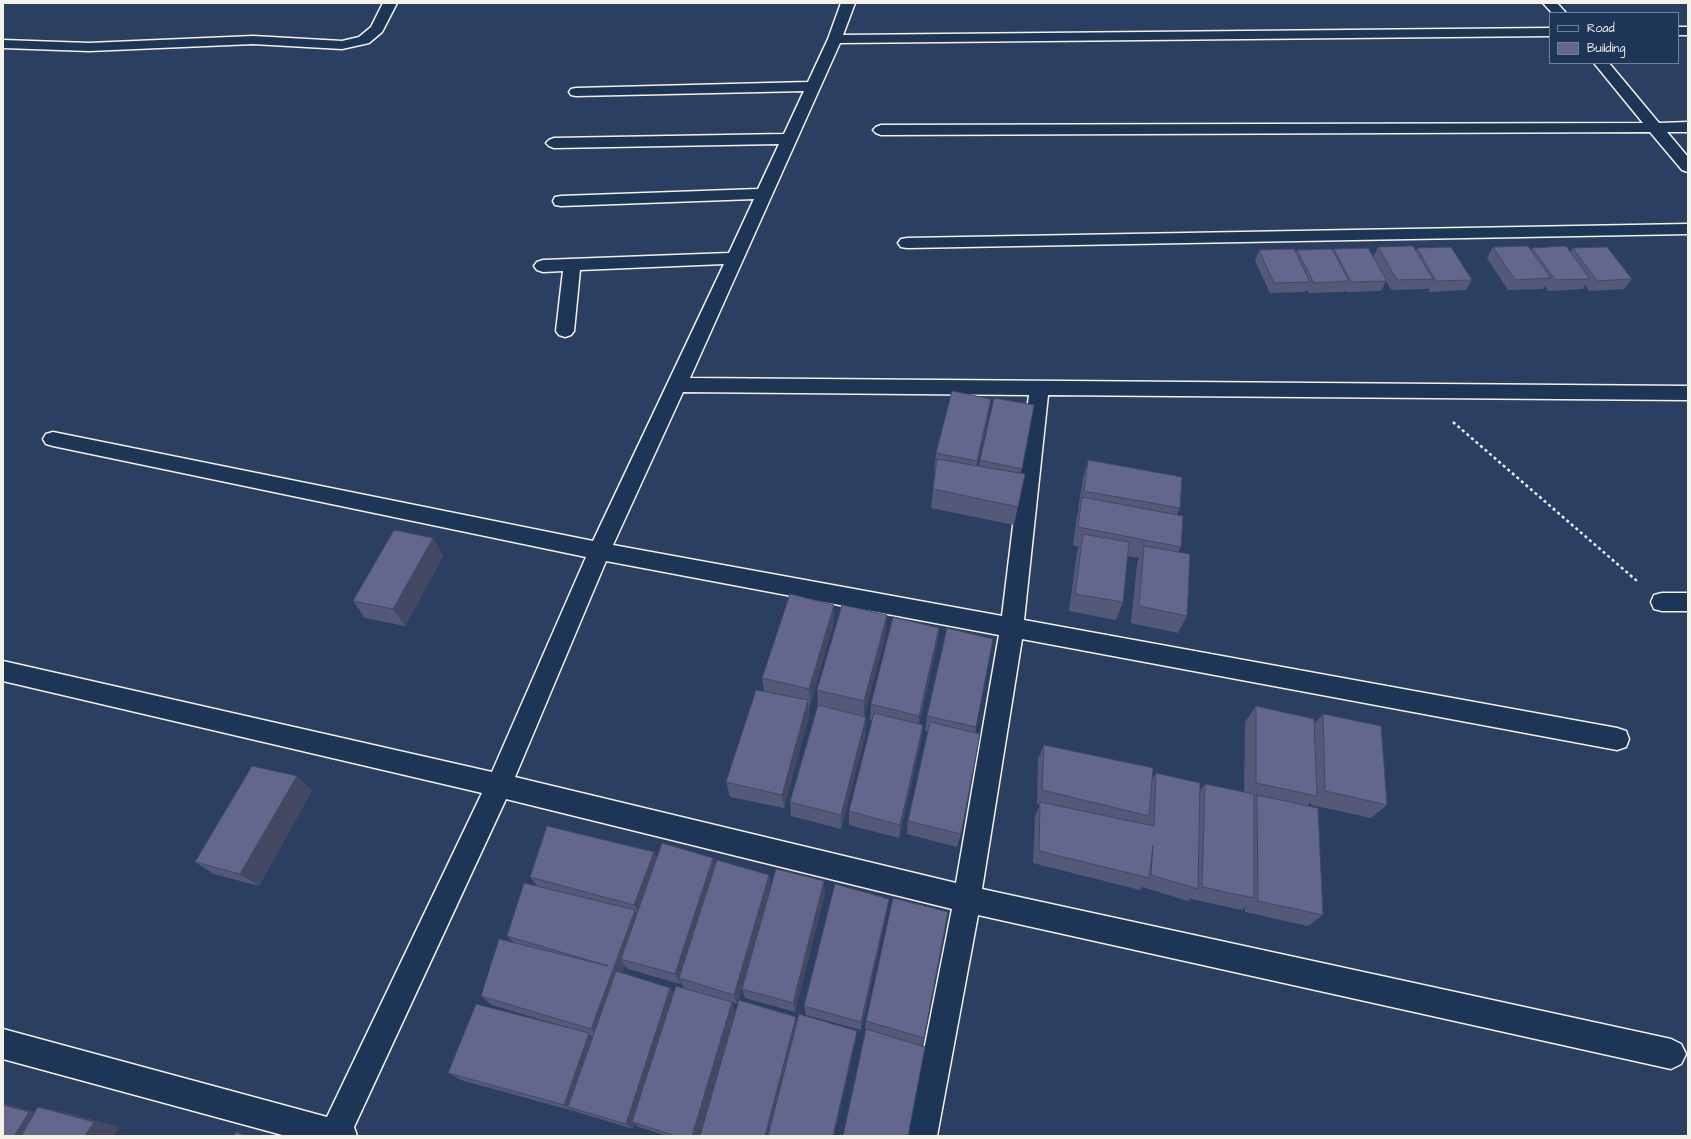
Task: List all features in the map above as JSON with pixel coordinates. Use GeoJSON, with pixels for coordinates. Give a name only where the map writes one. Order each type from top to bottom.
{"type":"FeatureCollection","features":[{"type":"Feature","properties":{"kind":"street"},"geometry":{"type":"LineString","coordinates":[[3,44],[89,47],[253,40],[342,45],[364,40],[377,29],[390,3]]}},
{"type":"Feature","properties":{"kind":"street"},"geometry":{"type":"LineString","coordinates":[[3,1044],[337,1135],[500,785],[599,551],[677,385],[788,139],[835,39],[848,3]]}},
{"type":"Feature","properties":{"kind":"street"},"geometry":{"type":"LineString","coordinates":[[1550,3],[1558,12]]}},
{"type":"Feature","properties":{"kind":"street"},"geometry":{"type":"LineString","coordinates":[[835,39],[1549,32]]}},
{"type":"Feature","properties":{"kind":"street"},"geometry":{"type":"LineString","coordinates":[[1602,64],[1688,167]]}},
{"type":"Feature","properties":{"kind":"street"},"geometry":{"type":"LineString","coordinates":[[576,92],[813,86]]}},
{"type":"Feature","properties":{"kind":"street"},"geometry":{"type":"LineString","coordinates":[[881,130],[1688,127]]}},
{"type":"Feature","properties":{"kind":"street"},"geometry":{"type":"LineString","coordinates":[[554,143],[788,139]]}},
{"type":"Feature","properties":{"kind":"street"},"geometry":{"type":"LineString","coordinates":[[560,201],[763,194]]}},
{"type":"Feature","properties":{"kind":"street"},"geometry":{"type":"LineString","coordinates":[[907,244],[1688,229]]}},
{"type":"Feature","properties":{"kind":"street"},"geometry":{"type":"LineString","coordinates":[[543,266],[734,258]]}},
{"type":"Feature","properties":{"kind":"street"},"geometry":{"type":"LineString","coordinates":[[565,331],[572,265]]}},
{"type":"Feature","properties":{"kind":"street"},"geometry":{"type":"LineString","coordinates":[[677,385],[1688,393]]}},
{"type":"Feature","properties":{"kind":"street"},"geometry":{"type":"LineString","coordinates":[[922,1136],[967,899],[1012,627],[1039,388]]}},
{"type":"Feature","properties":{"kind":"street"},"geometry":{"type":"LineString","coordinates":[[54,439],[599,551],[1617,739]]}},
{"type":"Feature","properties":{"kind":"street"},"geometry":{"type":"LineString","coordinates":[[1662,602],[1688,602]]}},
{"type":"Feature","properties":{"kind":"street"},"geometry":{"type":"LineString","coordinates":[[3,671],[500,785],[967,899],[1671,1054]]}},
{"type":"Feature","properties":{"kind":"path"},"geometry":{"type":"LineString","coordinates":[[1418,391],[1662,602]]}},
{"type":"Feature","properties":{"kind":"building"},"geometry":{"type":"Polygon","coordinates":[[[1413,246],[1433,279],[1397,280],[1378,247],[1413,246]]]}},
{"type":"Feature","properties":{"kind":"building"},"geometry":{"type":"Polygon","coordinates":[[[1528,246],[1551,278],[1515,280],[1493,247],[1528,246]]]}},
{"type":"Feature","properties":{"kind":"building"},"geometry":{"type":"Polygon","coordinates":[[[1566,246],[1590,279],[1555,280],[1532,248],[1566,246]]]}},
{"type":"Feature","properties":{"kind":"building"},"geometry":{"type":"Polygon","coordinates":[[[1451,247],[1472,280],[1436,281],[1417,248],[1451,247]]]}},
{"type":"Feature","properties":{"kind":"building"},"geometry":{"type":"Polygon","coordinates":[[[1607,247],[1632,279],[1597,281],[1573,248],[1607,247]]]}},
{"type":"Feature","properties":{"kind":"building"},"geometry":{"type":"Polygon","coordinates":[[[1368,248],[1387,281],[1351,282],[1334,249],[1368,248]]]}},
{"type":"Feature","properties":{"kind":"building"},"geometry":{"type":"Polygon","coordinates":[[[1294,249],[1310,282],[1274,283],[1259,250],[1294,249]]]}},
{"type":"Feature","properties":{"kind":"building"},"geometry":{"type":"Polygon","coordinates":[[[1332,249],[1349,281],[1314,283],[1297,250],[1332,249]]]}},
{"type":"Feature","properties":{"kind":"building"},"geometry":{"type":"Polygon","coordinates":[[[952,391],[991,399],[977,461],[936,453],[952,391]]]}},
{"type":"Feature","properties":{"kind":"building"},"geometry":{"type":"Polygon","coordinates":[[[994,398],[1034,405],[1022,469],[980,460],[994,398]]]}},
{"type":"Feature","properties":{"kind":"building"},"geometry":{"type":"Polygon","coordinates":[[[937,459],[1025,474],[1018,507],[933,489],[937,459]]]}},
{"type":"Feature","properties":{"kind":"building"},"geometry":{"type":"Polygon","coordinates":[[[1088,460],[1182,477],[1180,508],[1084,491],[1088,460]]]}},
{"type":"Feature","properties":{"kind":"building"},"geometry":{"type":"Polygon","coordinates":[[[1082,497],[1183,516],[1181,547],[1078,527],[1082,497]]]}},
{"type":"Feature","properties":{"kind":"building"},"geometry":{"type":"Polygon","coordinates":[[[394,530],[433,538],[393,609],[353,601],[394,530]]]}},
{"type":"Feature","properties":{"kind":"building"},"geometry":{"type":"Polygon","coordinates":[[[1083,534],[1129,542],[1123,602],[1075,594],[1083,534]]]}},
{"type":"Feature","properties":{"kind":"building"},"geometry":{"type":"Polygon","coordinates":[[[1144,546],[1190,554],[1187,616],[1139,606],[1144,546]]]}},
{"type":"Feature","properties":{"kind":"building"},"geometry":{"type":"Polygon","coordinates":[[[790,594],[834,605],[809,689],[762,678],[790,594]]]}},
{"type":"Feature","properties":{"kind":"building"},"geometry":{"type":"Polygon","coordinates":[[[842,605],[887,615],[864,701],[817,690],[842,605]]]}},
{"type":"Feature","properties":{"kind":"building"},"geometry":{"type":"Polygon","coordinates":[[[893,617],[939,628],[919,716],[871,704],[893,617]]]}},
{"type":"Feature","properties":{"kind":"building"},"geometry":{"type":"Polygon","coordinates":[[[947,628],[993,639],[976,727],[927,716],[947,628]]]}},
{"type":"Feature","properties":{"kind":"building"},"geometry":{"type":"Polygon","coordinates":[[[756,690],[808,700],[782,795],[726,782],[756,690]]]}},
{"type":"Feature","properties":{"kind":"building"},"geometry":{"type":"Polygon","coordinates":[[[818,705],[866,717],[841,815],[790,802],[818,705]]]}},
{"type":"Feature","properties":{"kind":"building"},"geometry":{"type":"Polygon","coordinates":[[[1256,706],[1314,719],[1317,796],[1256,783],[1256,706]]]}},
{"type":"Feature","properties":{"kind":"building"},"geometry":{"type":"Polygon","coordinates":[[[874,713],[923,725],[900,825],[849,811],[874,713]]]}},
{"type":"Feature","properties":{"kind":"building"},"geometry":{"type":"Polygon","coordinates":[[[1323,714],[1381,726],[1387,805],[1325,791],[1323,714]]]}},
{"type":"Feature","properties":{"kind":"building"},"geometry":{"type":"Polygon","coordinates":[[[930,722],[980,734],[961,834],[908,821],[930,722]]]}},
{"type":"Feature","properties":{"kind":"building"},"geometry":{"type":"Polygon","coordinates":[[[1044,745],[1153,768],[1149,816],[1042,790],[1044,745]]]}},
{"type":"Feature","properties":{"kind":"building"},"geometry":{"type":"Polygon","coordinates":[[[252,766],[297,776],[240,874],[195,862],[252,766]]]}},
{"type":"Feature","properties":{"kind":"building"},"geometry":{"type":"Polygon","coordinates":[[[1156,773],[1200,783],[1198,889],[1151,875],[1153,845],[1149,878],[1039,851],[1040,802],[1154,826],[1156,773]]]}},
{"type":"Feature","properties":{"kind":"building"},"geometry":{"type":"Polygon","coordinates":[[[1205,784],[1254,794],[1254,898],[1202,887],[1205,784]]]}},
{"type":"Feature","properties":{"kind":"building"},"geometry":{"type":"Polygon","coordinates":[[[1257,795],[1318,808],[1323,915],[1258,901],[1257,795]]]}},
{"type":"Feature","properties":{"kind":"building"},"geometry":{"type":"Polygon","coordinates":[[[547,826],[654,852],[634,905],[530,877],[547,826]]]}},
{"type":"Feature","properties":{"kind":"building"},"geometry":{"type":"Polygon","coordinates":[[[662,843],[713,858],[675,974],[621,959],[662,843]]]}},
{"type":"Feature","properties":{"kind":"building"},"geometry":{"type":"Polygon","coordinates":[[[717,860],[769,875],[734,995],[679,978],[717,860]]]}},
{"type":"Feature","properties":{"kind":"building"},"geometry":{"type":"Polygon","coordinates":[[[776,869],[824,881],[793,1003],[742,989],[776,869]]]}},
{"type":"Feature","properties":{"kind":"building"},"geometry":{"type":"Polygon","coordinates":[[[524,883],[635,910],[591,1029],[481,996],[499,939],[608,966],[507,936],[524,883]]]}},
{"type":"Feature","properties":{"kind":"building"},"geometry":{"type":"Polygon","coordinates":[[[835,884],[889,899],[861,1022],[804,1006],[835,884]]]}},
{"type":"Feature","properties":{"kind":"building"},"geometry":{"type":"Polygon","coordinates":[[[893,898],[948,912],[924,1038],[866,1021],[893,898]]]}},
{"type":"Feature","properties":{"kind":"building"},"geometry":{"type":"Polygon","coordinates":[[[616,971],[670,988],[626,1124],[568,1107],[616,971]]]}},
{"type":"Feature","properties":{"kind":"building"},"geometry":{"type":"Polygon","coordinates":[[[676,986],[732,1002],[692,1136],[676,1136],[632,1122],[676,986]]]}},
{"type":"Feature","properties":{"kind":"building"},"geometry":{"type":"Polygon","coordinates":[[[739,1000],[796,1017],[765,1136],[700,1136],[739,1000]]]}},
{"type":"Feature","properties":{"kind":"building"},"geometry":{"type":"Polygon","coordinates":[[[476,1004],[589,1033],[564,1105],[448,1073],[476,1004]]]}},
{"type":"Feature","properties":{"kind":"building"},"geometry":{"type":"Polygon","coordinates":[[[799,1014],[857,1031],[833,1136],[768,1136],[799,1014]]]}},
{"type":"Feature","properties":{"kind":"building"},"geometry":{"type":"Polygon","coordinates":[[[866,1029],[925,1047],[908,1136],[843,1136],[866,1029]]]}},
{"type":"Feature","properties":{"kind":"building"},"geometry":{"type":"Polygon","coordinates":[[[3,1105],[29,1112],[14,1136],[3,1136],[3,1105]]]}},
{"type":"Feature","properties":{"kind":"building"},"geometry":{"type":"Polygon","coordinates":[[[38,1107],[94,1122],[85,1136],[21,1136],[38,1107]]]}},
{"type":"Feature","properties":{"kind":"building"},"geometry":{"type":"Polygon","coordinates":[[[236,1132],[248,1136],[234,1136],[236,1132]]]}}]}
